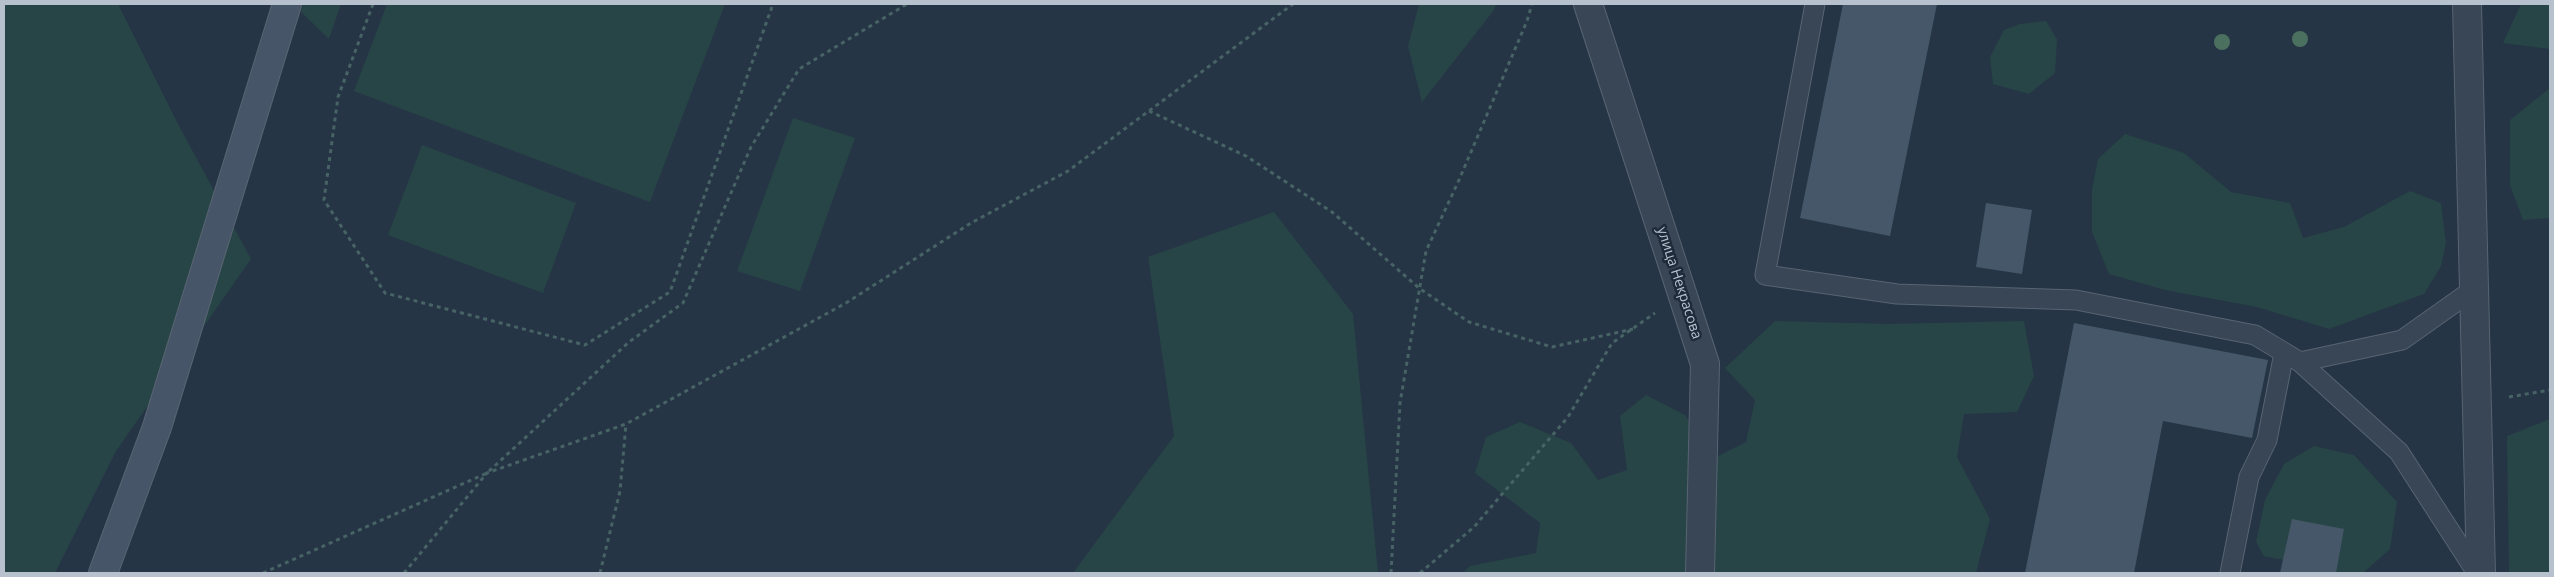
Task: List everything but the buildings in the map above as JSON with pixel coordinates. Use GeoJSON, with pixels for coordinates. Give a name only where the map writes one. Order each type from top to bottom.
{"type":"FeatureCollection","features":[{"type":"Feature","properties":{"kind":"street"},"geometry":{"type":"LineString","coordinates":[[103,573],[158,427],[288,4]]}},
{"type":"Feature","properties":{"kind":"street","name":"улица Некрасова"},"geometry":{"type":"LineString","coordinates":[[1588,4],[1704,364],[1700,573]]}},
{"type":"Feature","properties":{"kind":"street"},"geometry":{"type":"LineString","coordinates":[[2467,4],[2481,573]]}},
{"type":"Feature","properties":{"kind":"lane"},"geometry":{"type":"LineString","coordinates":[[1815,4],[1765,275],[1897,294],[2076,300],[2255,335],[2292,358],[2400,452],[2477,573]]}},
{"type":"Feature","properties":{"kind":"lane"},"geometry":{"type":"LineString","coordinates":[[2292,358],[2402,340],[2474,289]]}},
{"type":"Feature","properties":{"kind":"lane"},"geometry":{"type":"LineString","coordinates":[[2230,573],[2249,478],[2267,440],[2292,358]]}},
{"type":"Feature","properties":{"kind":"path"},"geometry":{"type":"LineString","coordinates":[[373,4],[338,97],[324,200],[385,293],[585,345],[670,292],[773,4]]}},
{"type":"Feature","properties":{"kind":"path"},"geometry":{"type":"LineString","coordinates":[[404,573],[487,473],[629,342],[682,303],[751,147],[800,69],[907,4]]}},
{"type":"Feature","properties":{"kind":"path"},"geometry":{"type":"LineString","coordinates":[[263,573],[487,473],[626,424],[846,303],[971,223],[1068,171],[1293,4]]}},
{"type":"Feature","properties":{"kind":"path"},"geometry":{"type":"LineString","coordinates":[[1391,573],[1400,403],[1426,251],[1459,180],[1527,21],[1532,4]]}},
{"type":"Feature","properties":{"kind":"path"},"geometry":{"type":"LineString","coordinates":[[1149,111],[1254,161],[1332,212],[1419,288],[1469,322],[1552,347],[1633,329]]}},
{"type":"Feature","properties":{"kind":"path"},"geometry":{"type":"LineString","coordinates":[[1420,573],[1474,527],[1568,417],[1612,343],[1682,294]]}},
{"type":"Feature","properties":{"kind":"path"},"geometry":{"type":"LineString","coordinates":[[2477,402],[2550,390]]}},
{"type":"Feature","properties":{"kind":"path"},"geometry":{"type":"LineString","coordinates":[[600,573],[620,491],[626,424]]}},
{"type":"Feature","properties":{"kind":"green space"},"geometry":{"type":"Polygon","coordinates":[[[4,4],[118,4],[178,124],[251,259],[116,451],[55,573],[4,573],[4,4]]]}},
{"type":"Feature","properties":{"kind":"green space"},"geometry":{"type":"Polygon","coordinates":[[[303,4],[341,4],[329,39],[301,12],[303,4]]]}},
{"type":"Feature","properties":{"kind":"green space"},"geometry":{"type":"Polygon","coordinates":[[[387,4],[725,4],[650,202],[354,91],[387,4]]]}},
{"type":"Feature","properties":{"kind":"green space"},"geometry":{"type":"Polygon","coordinates":[[[1419,4],[1496,4],[1494,10],[1422,102],[1408,46],[1419,4]]]}},
{"type":"Feature","properties":{"kind":"green space"},"geometry":{"type":"Polygon","coordinates":[[[2521,4],[2550,4],[2550,49],[2503,43],[2521,4]]]}},
{"type":"Feature","properties":{"kind":"green space"},"geometry":{"type":"Polygon","coordinates":[[[2046,21],[2057,39],[2055,73],[2029,94],[1993,84],[1990,57],[2004,30],[2020,24],[2046,21]]]}},
{"type":"Feature","properties":{"kind":"green space"},"geometry":{"type":"Polygon","coordinates":[[[2550,88],[2550,218],[2523,220],[2510,185],[2510,120],[2550,88]]]}},
{"type":"Feature","properties":{"kind":"green space"},"geometry":{"type":"Polygon","coordinates":[[[793,118],[855,138],[800,291],[737,271],[793,118]]]}},
{"type":"Feature","properties":{"kind":"green space"},"geometry":{"type":"Polygon","coordinates":[[[2125,134],[2184,153],[2231,192],[2290,203],[2303,238],[2344,227],[2410,191],[2441,203],[2446,243],[2441,266],[2424,294],[2329,329],[2257,307],[2165,290],[2109,274],[2092,232],[2092,190],[2098,159],[2125,134]]]}},
{"type":"Feature","properties":{"kind":"green space"},"geometry":{"type":"Polygon","coordinates":[[[422,145],[576,203],[543,293],[388,235],[422,145]]]}},
{"type":"Feature","properties":{"kind":"green space"},"geometry":{"type":"Polygon","coordinates":[[[1274,212],[1353,314],[1378,573],[1073,573],[1174,436],[1148,257],[1274,212]]]}},
{"type":"Feature","properties":{"kind":"green space"},"geometry":{"type":"Polygon","coordinates":[[[1775,321],[1888,324],[2024,321],[2034,376],[2017,412],[1964,414],[1957,457],[1990,519],[1976,573],[1463,573],[1470,566],[1536,553],[1540,523],[1475,473],[1486,437],[1520,422],[1571,443],[1598,480],[1627,470],[1620,416],[1646,395],[1685,415],[1712,459],[1746,442],[1755,400],[1725,368],[1775,321]]]}},
{"type":"Feature","properties":{"kind":"green space"},"geometry":{"type":"Polygon","coordinates":[[[2550,419],[2550,573],[2509,573],[2507,436],[2550,419]]]}},
{"type":"Feature","properties":{"kind":"green space"},"geometry":{"type":"Polygon","coordinates":[[[2314,446],[2354,455],[2397,502],[2390,549],[2363,573],[2322,573],[2304,564],[2264,556],[2256,542],[2265,500],[2284,464],[2314,446]]]}}]}
